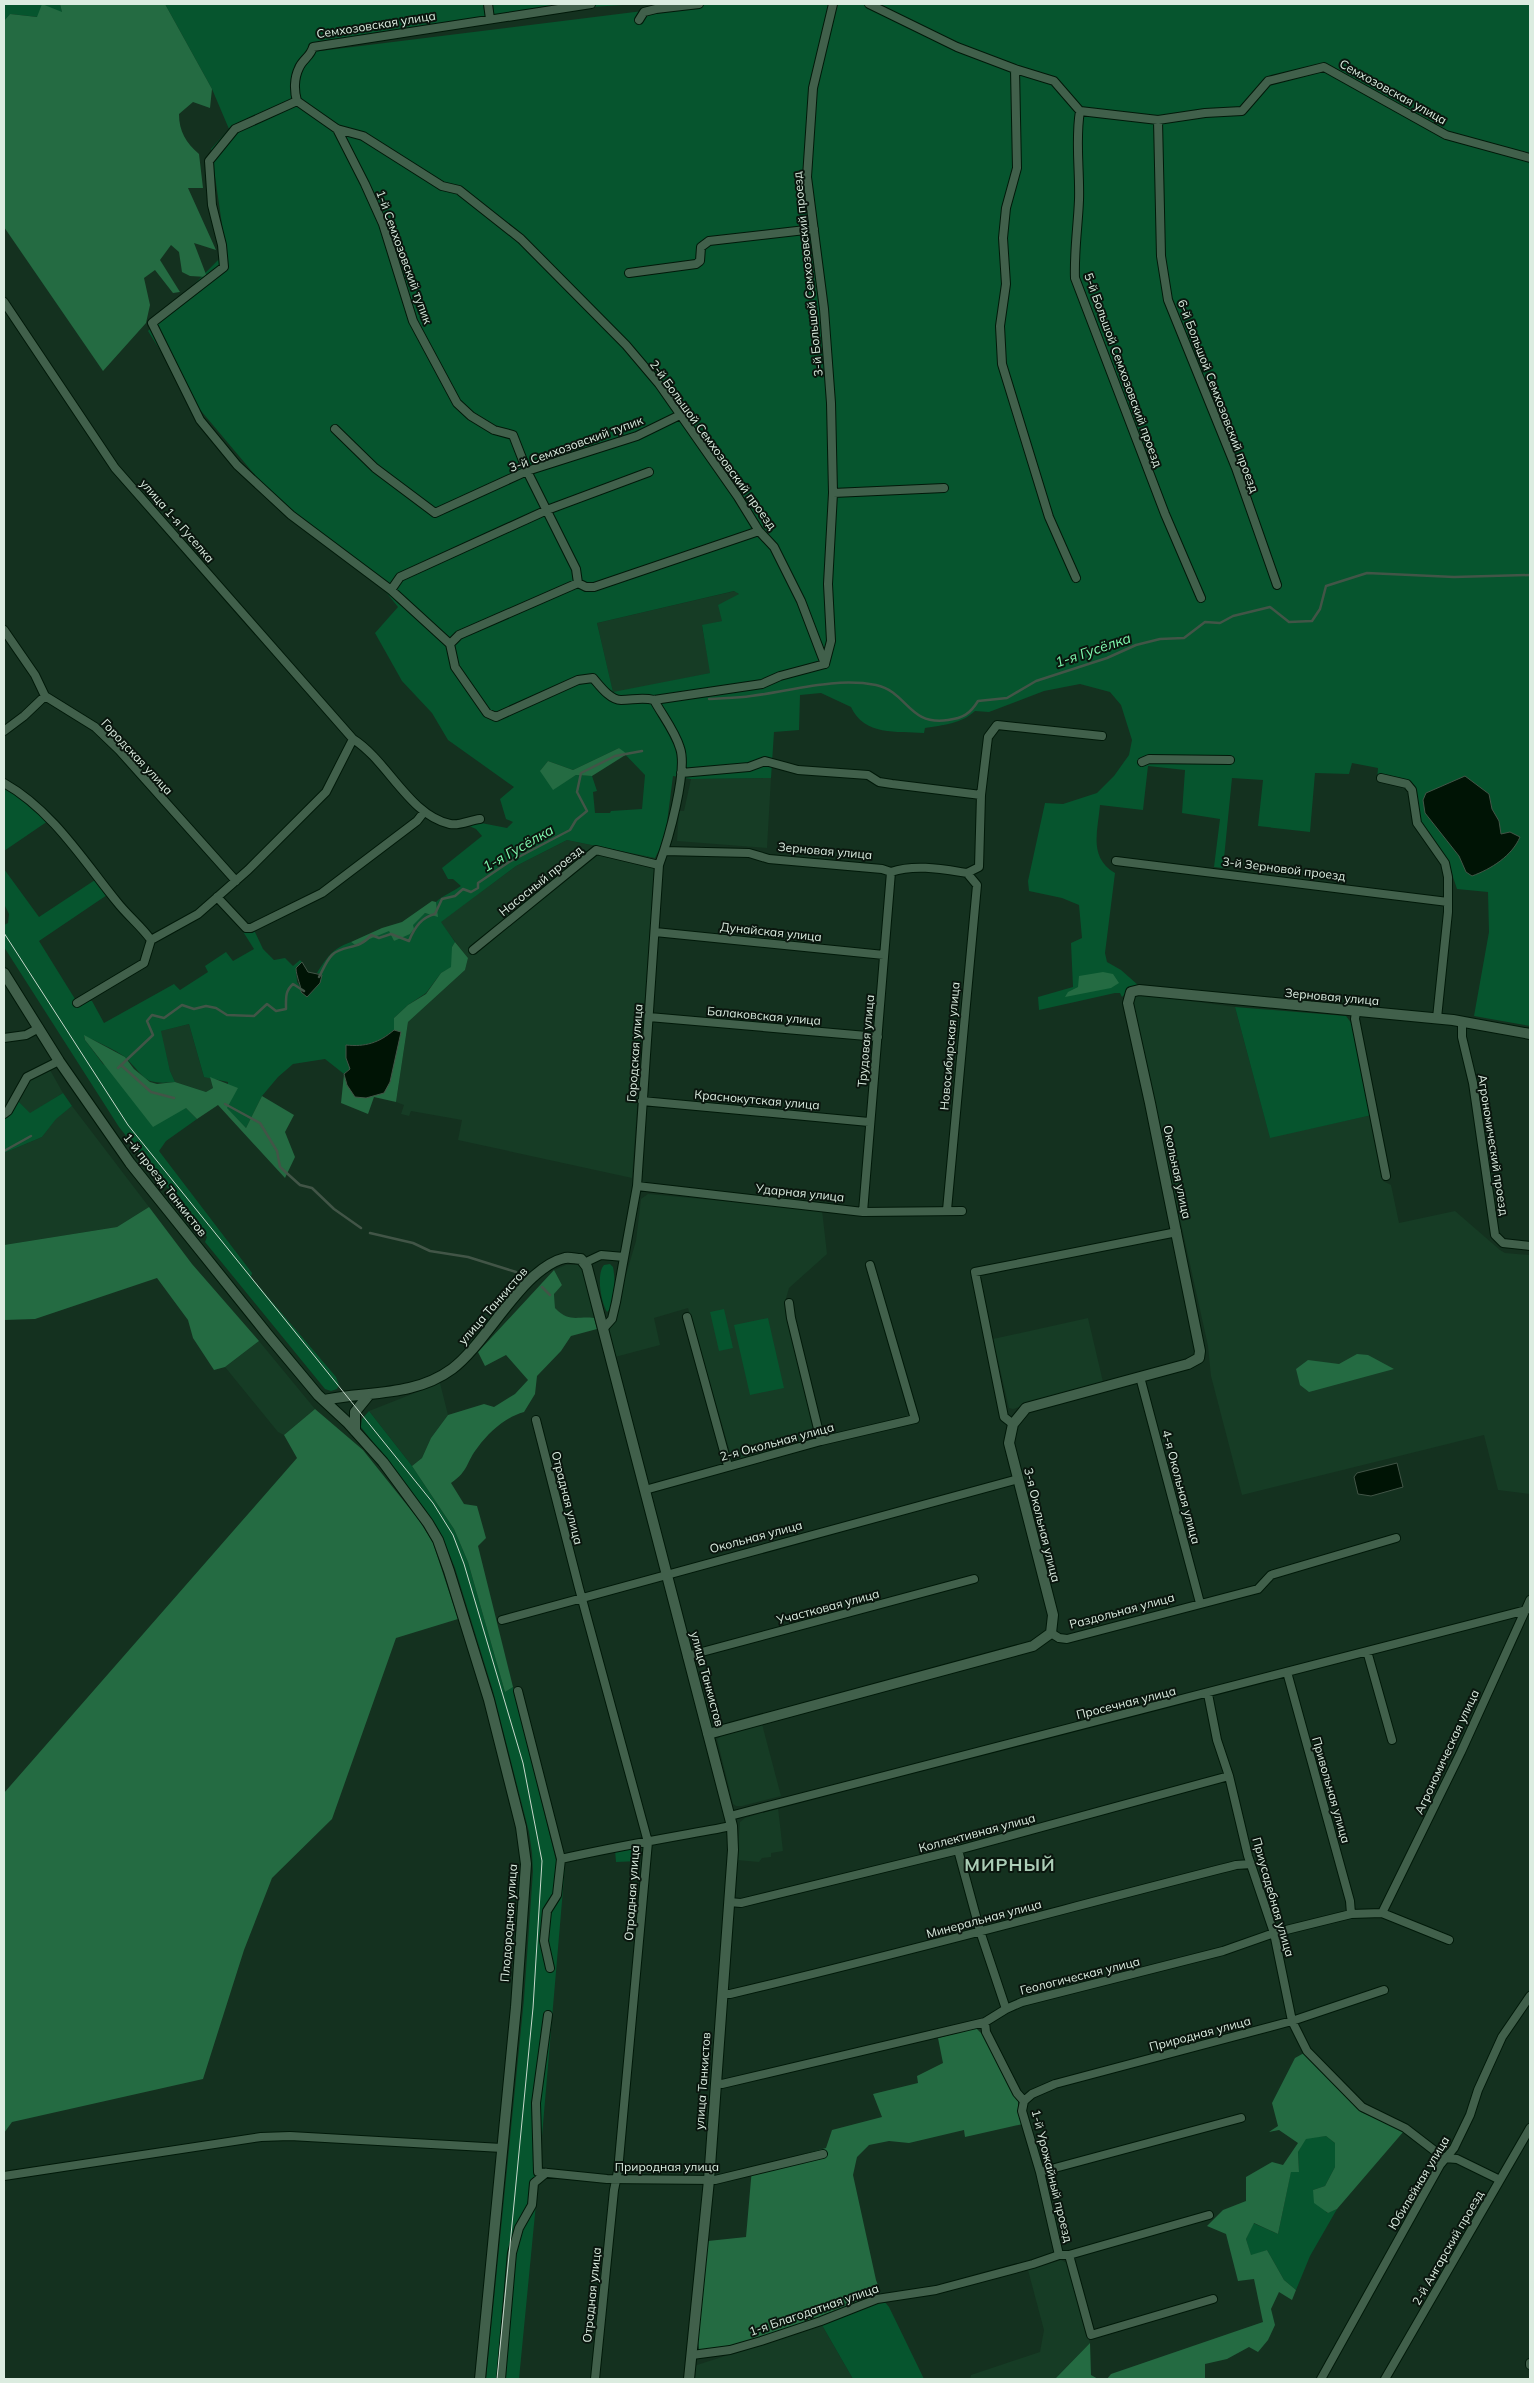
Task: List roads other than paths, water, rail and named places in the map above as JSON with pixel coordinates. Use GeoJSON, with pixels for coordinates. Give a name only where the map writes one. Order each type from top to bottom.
{"type":"FeatureCollection","features":[{"type":"Feature","properties":{"kind":"main road","name":"1-й проезд Танкистов"},"geometry":{"type":"LineString","coordinates":[[4,973],[94,1114],[153,1192],[268,1335],[324,1400]]}},
{"type":"Feature","properties":{"kind":"main road","name":"Зерновая улица"},"geometry":{"type":"LineString","coordinates":[[1131,992],[1139,990],[1356,1012],[1437,1018],[1530,1034]]}},
{"type":"Feature","properties":{"kind":"main road","name":"Окольная улица"},"geometry":{"type":"LineString","coordinates":[[1131,992],[1128,1003],[1200,1343],[1199,1358],[1188,1364],[1140,1376]]}},
{"type":"Feature","properties":{"kind":"main road","name":"улица Танкистов"},"geometry":{"type":"LineString","coordinates":[[324,1400],[341,1396],[368,1396],[399,1391],[427,1381],[452,1368],[469,1353],[531,1279],[552,1263],[567,1258],[580,1259],[587,1267],[732,1826],[729,1902],[709,2180],[689,2379]]}},
{"type":"Feature","properties":{"kind":"main road"},"geometry":{"type":"LineString","coordinates":[[1013,1424],[1026,1408],[1140,1376]]}},
{"type":"Feature","properties":{"kind":"main road"},"geometry":{"type":"LineString","coordinates":[[355,1431],[355,1412],[368,1396]]}},
{"type":"Feature","properties":{"kind":"main road","name":"Плодородная улица"},"geometry":{"type":"LineString","coordinates":[[324,1400],[355,1431],[402,1488],[438,1540],[478,1661],[521,1827],[526,1864],[516,2007],[480,2379]]}},
{"type":"Feature","properties":{"kind":"main road","name":"3-я Окольная улица"},"geometry":{"type":"LineString","coordinates":[[1013,1424],[1009,1443],[1053,1615],[1051,1633]]}},
{"type":"Feature","properties":{"kind":"main road"},"geometry":{"type":"LineString","coordinates":[[708,1734],[1033,1646],[1051,1633]]}},
{"type":"Feature","properties":{"kind":"street"},"geometry":{"type":"LineString","coordinates":[[488,4],[490,19]]}},
{"type":"Feature","properties":{"kind":"street","name":"Семхозовская улица"},"geometry":{"type":"LineString","coordinates":[[297,101],[294,91],[299,68],[313,47],[559,6],[591,4]]}},
{"type":"Feature","properties":{"kind":"street"},"geometry":{"type":"LineString","coordinates":[[639,20],[644,12],[699,4]]}},
{"type":"Feature","properties":{"kind":"street","name":"3-й Большой Семхозовский проезд"},"geometry":{"type":"LineString","coordinates":[[826,664],[831,641],[828,584],[833,493],[831,403],[826,321],[807,178],[813,88],[833,4]]}},
{"type":"Feature","properties":{"kind":"street"},"geometry":{"type":"LineString","coordinates":[[869,4],[957,47],[1015,69],[1054,80],[1080,111]]}},
{"type":"Feature","properties":{"kind":"street","name":"Семхозовская улица"},"geometry":{"type":"LineString","coordinates":[[1080,111],[1158,120],[1205,113],[1242,111],[1268,81],[1324,67],[1446,134],[1530,158]]}},
{"type":"Feature","properties":{"kind":"street"},"geometry":{"type":"LineString","coordinates":[[1015,69],[1017,168],[1006,208],[1003,238],[1006,284],[1000,326],[1002,364],[1049,517],[1076,578]]}},
{"type":"Feature","properties":{"kind":"street"},"geometry":{"type":"LineString","coordinates":[[297,101],[235,129],[209,161],[212,205],[222,245],[224,267],[152,323],[200,420],[237,465],[291,515],[391,590],[450,644],[455,667],[460,675],[487,713],[496,717],[578,680],[593,678],[611,697],[620,701],[640,697],[654,700],[762,684],[780,676],[826,664]]}},
{"type":"Feature","properties":{"kind":"street","name":"2-й Большой Семхозовский проезд"},"geometry":{"type":"LineString","coordinates":[[297,101],[337,129],[363,136],[442,186],[459,190],[521,239],[626,346],[680,415],[738,496],[759,530],[774,547],[801,601],[826,664]]}},
{"type":"Feature","properties":{"kind":"street","name":"5-й Большой Семхозовский проезд"},"geometry":{"type":"LineString","coordinates":[[1080,111],[1077,129],[1079,199],[1074,249],[1075,278],[1165,514],[1201,598]]}},
{"type":"Feature","properties":{"kind":"street","name":"6-й Большой Семхозовский проезд"},"geometry":{"type":"LineString","coordinates":[[1158,120],[1161,256],[1168,300],[1236,468],[1277,585]]}},
{"type":"Feature","properties":{"kind":"street","name":"1-й Семхозовский тупик"},"geometry":{"type":"LineString","coordinates":[[337,129],[366,184],[382,224],[413,321],[457,403],[471,416],[494,430],[513,435],[527,471],[576,570],[578,583]]}},
{"type":"Feature","properties":{"kind":"street"},"geometry":{"type":"LineString","coordinates":[[629,274],[696,264],[700,260],[701,247],[709,241],[814,229]]}},
{"type":"Feature","properties":{"kind":"street","name":"улица 1-я Гуселка"},"geometry":{"type":"LineString","coordinates":[[4,302],[115,468],[353,739],[368,749],[424,812],[450,824],[460,824],[480,819]]}},
{"type":"Feature","properties":{"kind":"street","name":"3-й Семхозовский тупик"},"geometry":{"type":"LineString","coordinates":[[335,429],[375,468],[435,513],[527,471],[638,436],[680,415]]}},
{"type":"Feature","properties":{"kind":"street"},"geometry":{"type":"LineString","coordinates":[[391,590],[400,577],[547,510],[649,472]]}},
{"type":"Feature","properties":{"kind":"street"},"geometry":{"type":"LineString","coordinates":[[833,493],[944,488]]}},
{"type":"Feature","properties":{"kind":"street"},"geometry":{"type":"LineString","coordinates":[[450,644],[459,635],[578,583],[586,587],[594,587],[759,530]]}},
{"type":"Feature","properties":{"kind":"street"},"geometry":{"type":"LineString","coordinates":[[4,630],[35,675],[45,696],[24,716],[4,730]]}},
{"type":"Feature","properties":{"kind":"street","name":"Городская улица"},"geometry":{"type":"LineString","coordinates":[[45,696],[101,732],[236,881]]}},
{"type":"Feature","properties":{"kind":"street","name":"Городская улица"},"geometry":{"type":"LineString","coordinates":[[604,1329],[612,1319],[637,1186],[659,865],[670,832],[683,760],[680,747],[654,700]]}},
{"type":"Feature","properties":{"kind":"street"},"geometry":{"type":"LineString","coordinates":[[967,873],[978,867],[981,795],[988,737],[993,728],[997,725],[1102,736]]}},
{"type":"Feature","properties":{"kind":"street"},"geometry":{"type":"LineString","coordinates":[[77,1003],[144,963],[151,940],[198,914],[236,881],[326,792],[353,739]]}},
{"type":"Feature","properties":{"kind":"street"},"geometry":{"type":"LineString","coordinates":[[1142,762],[1149,759],[1230,760]]}},
{"type":"Feature","properties":{"kind":"street"},"geometry":{"type":"LineString","coordinates":[[680,773],[749,767],[765,761],[798,770],[868,775],[880,782],[981,795]]}},
{"type":"Feature","properties":{"kind":"street"},"geometry":{"type":"LineString","coordinates":[[1381,778],[1407,784],[1412,790],[1417,823],[1445,863],[1448,877],[1448,902],[1437,1018]]}},
{"type":"Feature","properties":{"kind":"street"},"geometry":{"type":"LineString","coordinates":[[4,783],[24,794],[50,819],[125,912],[151,940]]}},
{"type":"Feature","properties":{"kind":"street"},"geometry":{"type":"LineString","coordinates":[[217,897],[246,928],[251,928],[322,892],[417,821],[424,812]]}},
{"type":"Feature","properties":{"kind":"street","name":"Насосный проезд"},"geometry":{"type":"LineString","coordinates":[[472,950],[596,850],[659,865]]}},
{"type":"Feature","properties":{"kind":"street","name":"Зерновая улица"},"geometry":{"type":"LineString","coordinates":[[664,851],[749,853],[769,858],[882,869],[890,872],[906,867],[967,873]]}},
{"type":"Feature","properties":{"kind":"street","name":"3-й Зерновой проезд"},"geometry":{"type":"LineString","coordinates":[[1116,861],[1448,902]]}},
{"type":"Feature","properties":{"kind":"street","name":"Трудовая улица"},"geometry":{"type":"LineString","coordinates":[[863,1212],[890,872]]}},
{"type":"Feature","properties":{"kind":"street","name":"Новосибирская улица"},"geometry":{"type":"LineString","coordinates":[[947,1210],[977,885],[967,873]]}},
{"type":"Feature","properties":{"kind":"street","name":"Дунайская улица"},"geometry":{"type":"LineString","coordinates":[[655,932],[884,955]]}},
{"type":"Feature","properties":{"kind":"street"},"geometry":{"type":"LineString","coordinates":[[1356,1012],[1355,1020],[1386,1176]]}},
{"type":"Feature","properties":{"kind":"street","name":"Балаковская улица"},"geometry":{"type":"LineString","coordinates":[[649,1016],[878,1037]]}},
{"type":"Feature","properties":{"kind":"street","name":"Агрономический проезд"},"geometry":{"type":"LineString","coordinates":[[1462,1021],[1462,1037],[1473,1083],[1495,1235],[1503,1243],[1530,1246]]}},
{"type":"Feature","properties":{"kind":"street"},"geometry":{"type":"LineString","coordinates":[[4,1038],[26,1035],[39,1028]]}},
{"type":"Feature","properties":{"kind":"street"},"geometry":{"type":"LineString","coordinates":[[4,1114],[8,1111],[27,1077],[59,1061]]}},
{"type":"Feature","properties":{"kind":"street","name":"Краснокутская улица"},"geometry":{"type":"LineString","coordinates":[[642,1101],[869,1122]]}},
{"type":"Feature","properties":{"kind":"street","name":"Ударная улица"},"geometry":{"type":"LineString","coordinates":[[637,1186],[863,1212],[962,1211]]}},
{"type":"Feature","properties":{"kind":"street"},"geometry":{"type":"LineString","coordinates":[[1013,1424],[1004,1417],[975,1272],[1177,1232]]}},
{"type":"Feature","properties":{"kind":"street"},"geometry":{"type":"LineString","coordinates":[[584,1263],[601,1255],[624,1257]]}},
{"type":"Feature","properties":{"kind":"street","name":"2-я Окольная улица"},"geometry":{"type":"LineString","coordinates":[[645,1490],[821,1441],[915,1419],[870,1264]]}},
{"type":"Feature","properties":{"kind":"street"},"geometry":{"type":"LineString","coordinates":[[789,1303],[821,1441]]}},
{"type":"Feature","properties":{"kind":"street"},"geometry":{"type":"LineString","coordinates":[[687,1317],[728,1466]]}},
{"type":"Feature","properties":{"kind":"street","name":"4-я Окольная улица"},"geometry":{"type":"LineString","coordinates":[[1140,1376],[1200,1603]]}},
{"type":"Feature","properties":{"kind":"street","name":"Отрадная улица"},"geometry":{"type":"LineString","coordinates":[[536,1420],[648,1842],[619,2161],[596,2379]]}},
{"type":"Feature","properties":{"kind":"street","name":"Окольная улица"},"geometry":{"type":"LineString","coordinates":[[502,1620],[1018,1479]]}},
{"type":"Feature","properties":{"kind":"street","name":"Раздольная улица"},"geometry":{"type":"LineString","coordinates":[[1051,1633],[1059,1638],[1067,1639],[1258,1589],[1271,1574],[1396,1538]]}},
{"type":"Feature","properties":{"kind":"street","name":"Участковая улица"},"geometry":{"type":"LineString","coordinates":[[687,1656],[974,1579]]}},
{"type":"Feature","properties":{"kind":"street","name":"Агрономическая улица"},"geometry":{"type":"LineString","coordinates":[[1382,1914],[1530,1600]]}},
{"type":"Feature","properties":{"kind":"street","name":"Просечная улица"},"geometry":{"type":"LineString","coordinates":[[730,1816],[1208,1694],[1526,1610]]}},
{"type":"Feature","properties":{"kind":"street"},"geometry":{"type":"LineString","coordinates":[[1367,1651],[1392,1740]]}},
{"type":"Feature","properties":{"kind":"street","name":"Привольная улица"},"geometry":{"type":"LineString","coordinates":[[1287,1672],[1350,1901],[1351,1914]]}},
{"type":"Feature","properties":{"kind":"street"},"geometry":{"type":"LineString","coordinates":[[518,1691],[561,1859],[557,1895],[547,1911],[544,1941],[550,1968]]}},
{"type":"Feature","properties":{"kind":"street","name":"Приусадебная улица"},"geometry":{"type":"LineString","coordinates":[[1208,1694],[1217,1740],[1229,1776],[1251,1864],[1274,1933],[1292,2021],[1307,2051],[1362,2108],[1405,2128],[1444,2158],[1457,2159],[1500,2180]]}},
{"type":"Feature","properties":{"kind":"street","name":"Коллективная улица"},"geometry":{"type":"LineString","coordinates":[[729,1902],[741,1904],[958,1850],[1229,1776]]}},
{"type":"Feature","properties":{"kind":"street"},"geometry":{"type":"LineString","coordinates":[[561,1859],[639,1842],[648,1842],[732,1826]]}},
{"type":"Feature","properties":{"kind":"street"},"geometry":{"type":"LineString","coordinates":[[958,1850],[980,1931],[1006,2009]]}},
{"type":"Feature","properties":{"kind":"street","name":"Минеральная улица"},"geometry":{"type":"LineString","coordinates":[[722,1994],[730,1994],[862,1963],[1236,1865],[1251,1864]]}},
{"type":"Feature","properties":{"kind":"street","name":"Геологическая улица"},"geometry":{"type":"LineString","coordinates":[[716,2083],[722,2084],[985,2022],[1022,2002],[1223,1952],[1274,1933],[1351,1914],[1382,1914],[1450,1940]]}},
{"type":"Feature","properties":{"kind":"street","name":"Природная улица"},"geometry":{"type":"LineString","coordinates":[[1024,2101],[1032,2094],[1056,2084],[1292,2021],[1384,1990]]}},
{"type":"Feature","properties":{"kind":"street","name":"Юбилейная улица"},"geometry":{"type":"LineString","coordinates":[[1321,2379],[1444,2158],[1454,2148],[1470,2115],[1478,2090],[1502,2037],[1530,1996]]}},
{"type":"Feature","properties":{"kind":"street"},"geometry":{"type":"LineString","coordinates":[[501,2379],[512,2253],[519,2228],[532,2206],[534,2183],[542,2172],[536,2103],[548,2015]]}},
{"type":"Feature","properties":{"kind":"street","name":"1-й Урожайный проезд"},"geometry":{"type":"LineString","coordinates":[[985,2022],[986,2032],[1017,2094],[1024,2101],[1022,2111],[1040,2172],[1059,2255]]}},
{"type":"Feature","properties":{"kind":"street"},"geometry":{"type":"LineString","coordinates":[[1040,2172],[1241,2118]]}},
{"type":"Feature","properties":{"kind":"street","name":"2-й Ангарский проезд"},"geometry":{"type":"LineString","coordinates":[[1385,2379],[1530,2128]]}},
{"type":"Feature","properties":{"kind":"street"},"geometry":{"type":"LineString","coordinates":[[4,2176],[261,2137],[290,2136],[502,2148]]}},
{"type":"Feature","properties":{"kind":"street","name":"Природная улица"},"geometry":{"type":"LineString","coordinates":[[542,2172],[616,2179],[715,2180],[823,2154]]}},
{"type":"Feature","properties":{"kind":"street","name":"1-я Благодатная улица"},"geometry":{"type":"LineString","coordinates":[[692,2355],[730,2350],[821,2321],[877,2299],[936,2290],[1033,2264],[1059,2255],[1069,2255],[1208,2215]]}},
{"type":"Feature","properties":{"kind":"street"},"geometry":{"type":"LineString","coordinates":[[1069,2255],[1091,2335],[1214,2299]]}},
{"type":"Feature","properties":{"kind":"waterway","name":"1-я Гусёлка"},"geometry":{"type":"LineString","coordinates":[[709,699],[746,697],[829,684],[860,683],[876,685],[887,689],[924,718],[935,721],[948,720],[966,715],[978,701],[1007,698],[1036,681],[1107,658],[1136,645],[1160,639],[1184,638],[1205,622],[1220,623],[1233,616],[1270,607],[1289,622],[1312,621],[1320,609],[1326,586],[1367,573],[1454,577],[1530,575]]}},
{"type":"Feature","properties":{"kind":"waterway","name":"1-я Гусёлка"},"geometry":{"type":"LineString","coordinates":[[319,977],[332,955],[341,949],[361,943],[371,935],[379,938],[391,934],[409,941],[419,924],[430,915],[435,914],[442,899],[455,896],[463,889],[471,892],[478,888],[478,883],[509,862],[570,830],[576,820],[587,811],[577,792],[581,773],[615,756],[642,751]]}},
{"type":"Feature","properties":{"kind":"waterway","name":"1-я Гусёлка"},"geometry":{"type":"LineString","coordinates":[[118,1068],[153,1035],[147,1021],[152,1015],[164,1018],[182,1005],[194,1009],[206,1006],[216,1008],[227,1015],[254,1016],[267,1004],[276,1011],[286,1009],[287,992],[293,984],[304,991]]}},
{"type":"Feature","properties":{"kind":"waterway"},"geometry":{"type":"LineString","coordinates":[[121,1065],[151,1092],[174,1098]]}},
{"type":"Feature","properties":{"kind":"waterway"},"geometry":{"type":"LineString","coordinates":[[225,1104],[260,1123],[277,1151],[280,1167],[300,1185],[312,1188],[334,1209],[361,1228]]}},
{"type":"Feature","properties":{"kind":"waterway","name":"1-я Гусёлка"},"geometry":{"type":"LineString","coordinates":[[4,1151],[31,1136]]}},
{"type":"Feature","properties":{"kind":"waterway"},"geometry":{"type":"LineString","coordinates":[[370,1233],[413,1243],[430,1251],[468,1257],[516,1272]]}},
{"type":"Feature","properties":{"kind":"waterway"},"geometry":{"type":"LineString","coordinates":[[542,1287],[550,1295]]}},
{"type":"Feature","properties":{"kind":"tram line"},"geometry":{"type":"LineString","coordinates":[[4,933],[128,1125],[433,1503],[453,1535],[464,1564],[523,1763],[542,1861],[533,2008],[497,2379]]}},
{"type":"Feature","properties":{"kind":"district","name":"МИРНЫЙ"},"geometry":{"type":"Point","coordinates":[1010,1865]}}]}
